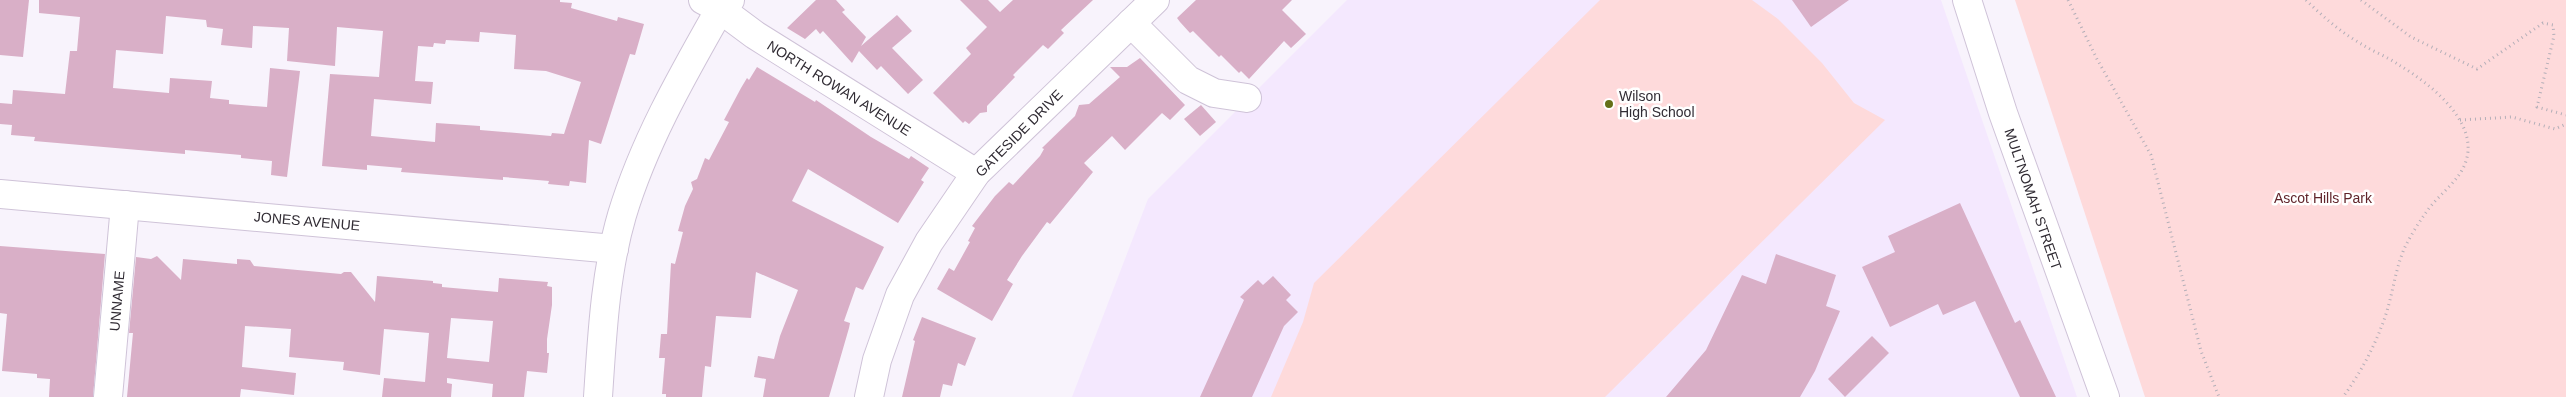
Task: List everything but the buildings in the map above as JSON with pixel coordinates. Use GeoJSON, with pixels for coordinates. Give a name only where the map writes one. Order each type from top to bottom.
{"type":"FeatureCollection","features":[{"type":"Feature","properties":{"kind":"street","name":"GATESIDE DRIVE"},"geometry":{"type":"LineString","coordinates":[[869,397],[877,360],[900,295],[929,242],[976,173],[1155,0]]}},
{"type":"Feature","properties":{"kind":"street","name":"MULTNOMAH STREET"},"geometry":{"type":"LineString","coordinates":[[1967,0],[2002,113],[2105,397]]}},
{"type":"Feature","properties":{"kind":"street"},"geometry":{"type":"LineString","coordinates":[[598,397],[614,249],[622,216],[644,153],[718,3]]}},
{"type":"Feature","properties":{"kind":"street","name":"NORTH ROWAN AVENUE"},"geometry":{"type":"LineString","coordinates":[[718,3],[755,35],[976,173]]}},
{"type":"Feature","properties":{"kind":"street"},"geometry":{"type":"LineString","coordinates":[[1131,23],[1188,80],[1214,93],[1248,98]]}},
{"type":"Feature","properties":{"kind":"street","name":"JONES AVENUE"},"geometry":{"type":"LineString","coordinates":[[0,194],[614,249]]}},
{"type":"Feature","properties":{"kind":"street","name":"UNNAME"},"geometry":{"type":"LineString","coordinates":[[108,397],[125,205]]}},
{"type":"Feature","properties":{"kind":"path"},"geometry":{"type":"LineString","coordinates":[[2068,0],[2097,59],[2151,155],[2201,351],[2219,397]]}},
{"type":"Feature","properties":{"kind":"path"},"geometry":{"type":"LineString","coordinates":[[2306,0],[2320,14],[2362,45],[2400,65],[2428,86],[2465,128],[2469,146],[2466,162],[2452,182],[2427,211],[2405,248],[2386,316],[2363,368],[2343,397]]}},
{"type":"Feature","properties":{"kind":"path"},"geometry":{"type":"LineString","coordinates":[[2361,0],[2411,37],[2477,69],[2543,23],[2553,25],[2554,36],[2537,107],[2566,115]]}},
{"type":"Feature","properties":{"kind":"path"},"geometry":{"type":"LineString","coordinates":[[2459,120],[2512,117],[2554,129],[2566,124]]}},
{"type":"Feature","properties":{"kind":"shaded area","name":"Wilson High School"},"geometry":{"type":"Polygon","coordinates":[[[1347,0],[1941,0],[2077,397],[1072,397],[1148,199],[1347,0]]]}},
{"type":"Feature","properties":{"kind":"green space"},"geometry":{"type":"Polygon","coordinates":[[[1600,0],[1752,0],[1778,19],[1822,63],[1854,103],[1885,120],[1605,397],[1271,397],[1303,322],[1314,283],[1600,0]]]}},
{"type":"Feature","properties":{"kind":"green space","name":"Ascot Hills Park"},"geometry":{"type":"Polygon","coordinates":[[[2015,0],[2566,0],[2566,397],[2145,397],[2015,0]]]}},
{"type":"Feature","properties":{"kind":"place","name":"Wilson High School"},"geometry":{"type":"Point","coordinates":[1609,104]}}]}
